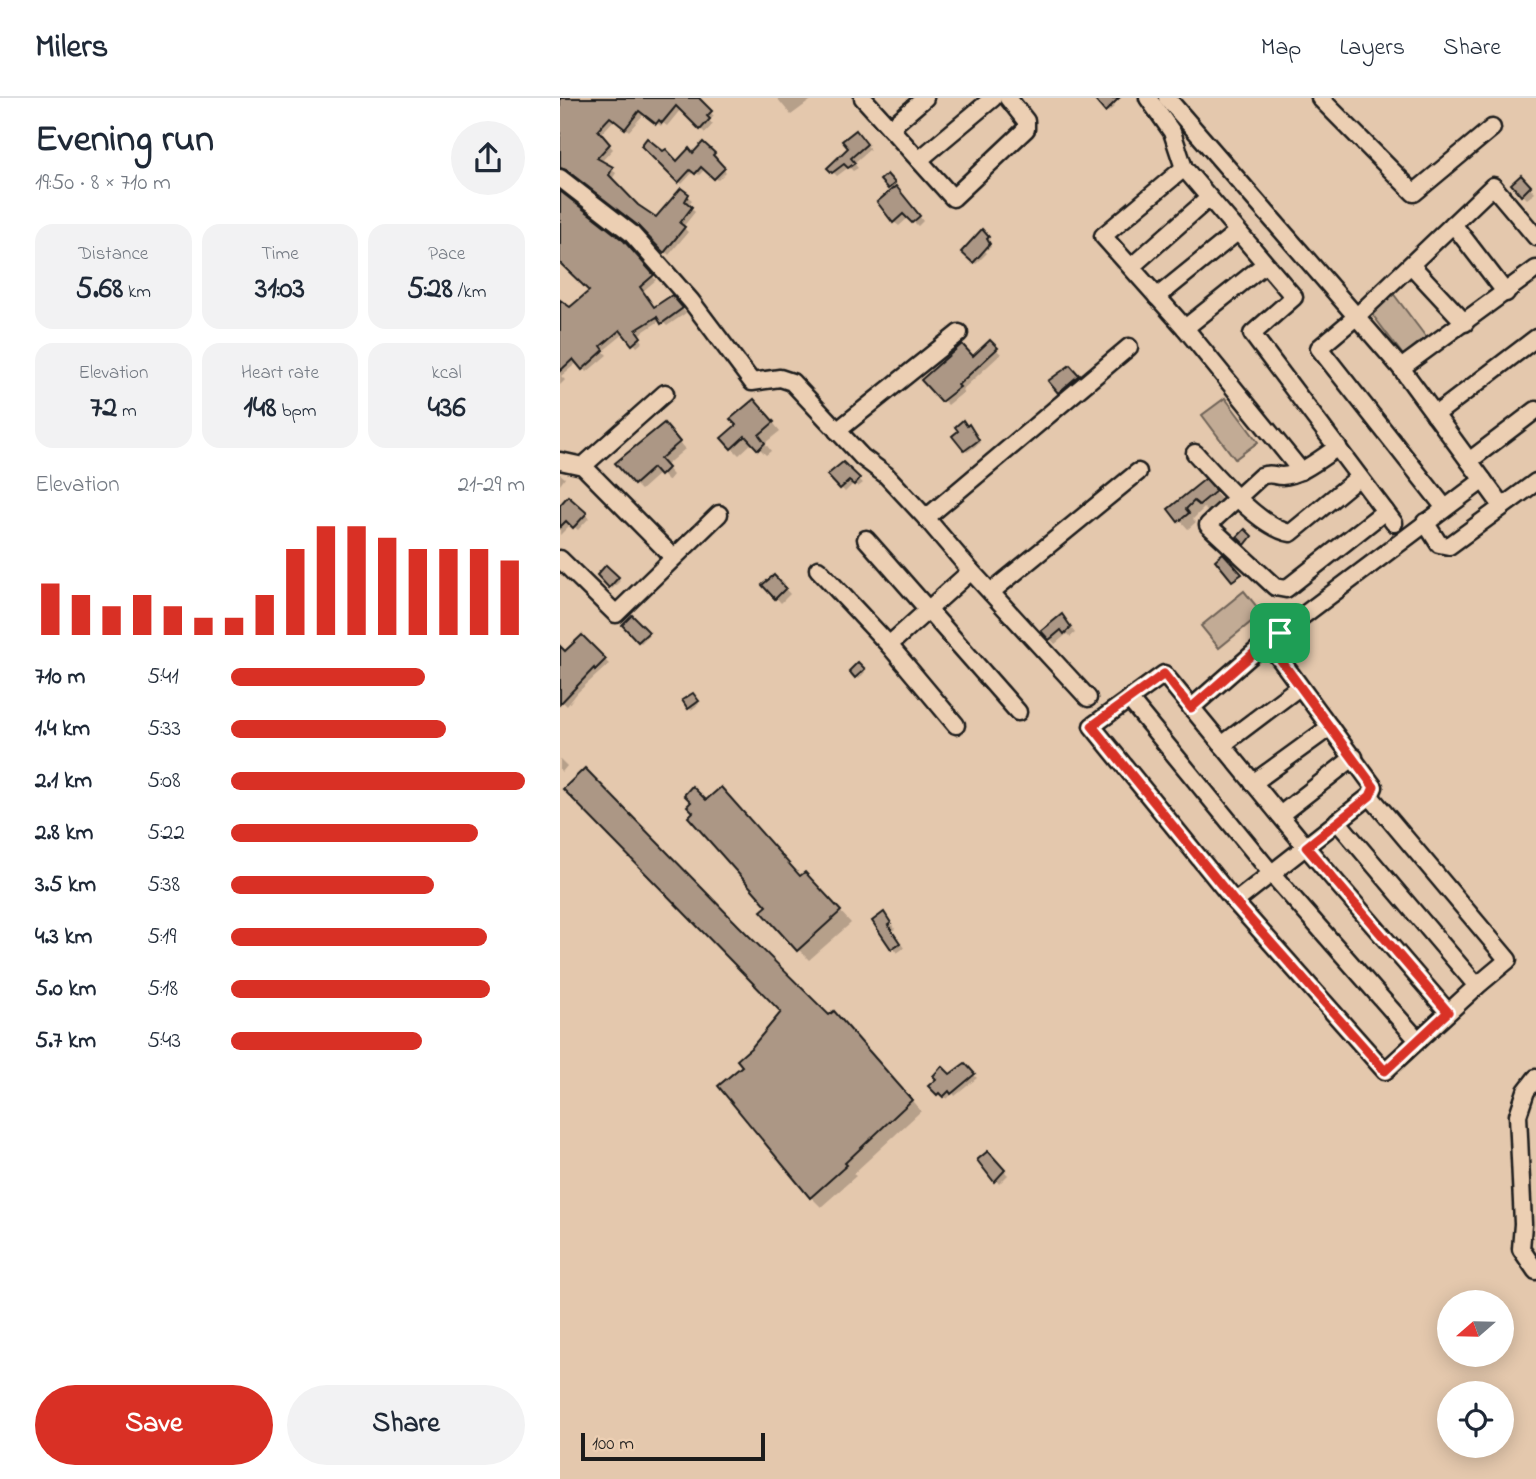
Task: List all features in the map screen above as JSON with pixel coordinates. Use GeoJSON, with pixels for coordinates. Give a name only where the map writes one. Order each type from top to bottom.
{"type":"FeatureCollection","features":[{"type":"Feature","properties":{"kind":"street"},"geometry":{"type":"LineString","coordinates":[[863,98],[953,198],[1027,129],[1026,121],[1008,98]]}},
{"type":"Feature","properties":{"kind":"street"},"geometry":{"type":"LineString","coordinates":[[890,128],[925,98]]}},
{"type":"Feature","properties":{"kind":"street"},"geometry":{"type":"LineString","coordinates":[[919,160],[993,98]]}},
{"type":"Feature","properties":{"kind":"street"},"geometry":{"type":"LineString","coordinates":[[1147,98],[1172,132],[1184,168],[1294,296],[1252,334],[1338,447],[1389,517],[1286,589],[1275,587],[1208,525],[1261,476],[1270,473],[1281,476],[1301,471],[1338,447]]}},
{"type":"Feature","properties":{"kind":"street"},"geometry":{"type":"LineString","coordinates":[[1167,98],[1401,368],[1502,506]]}},
{"type":"Feature","properties":{"kind":"street"},"geometry":{"type":"LineString","coordinates":[[1320,98],[1414,193],[1492,128]]}},
{"type":"Feature","properties":{"kind":"street"},"geometry":{"type":"LineString","coordinates":[[1184,168],[1103,236],[1185,328],[1301,471]]}},
{"type":"Feature","properties":{"kind":"street"},"geometry":{"type":"LineString","coordinates":[[560,178],[593,201],[640,243],[691,301],[752,382],[780,378],[792,382],[862,457],[886,475],[926,517],[971,571],[1088,698]]}},
{"type":"Feature","properties":{"kind":"street"},"geometry":{"type":"LineString","coordinates":[[1446,508],[1319,348],[1357,316],[1493,186],[1536,237]]}},
{"type":"Feature","properties":{"kind":"street"},"geometry":{"type":"LineString","coordinates":[[1131,267],[1209,198]]}},
{"type":"Feature","properties":{"kind":"street"},"geometry":{"type":"LineString","coordinates":[[1453,224],[1506,293]]}},
{"type":"Feature","properties":{"kind":"street"},"geometry":{"type":"LineString","coordinates":[[1157,297],[1237,232]]}},
{"type":"Feature","properties":{"kind":"street"},"geometry":{"type":"LineString","coordinates":[[1185,328],[1265,264]]}},
{"type":"Feature","properties":{"kind":"street"},"geometry":{"type":"LineString","coordinates":[[1411,265],[1465,323]]}},
{"type":"Feature","properties":{"kind":"street"},"geometry":{"type":"LineString","coordinates":[[1401,368],[1536,269]]}},
{"type":"Feature","properties":{"kind":"street"},"geometry":{"type":"LineString","coordinates":[[837,431],[959,333]]}},
{"type":"Feature","properties":{"kind":"street"},"geometry":{"type":"LineString","coordinates":[[1435,415],[1536,338]]}},
{"type":"Feature","properties":{"kind":"street"},"geometry":{"type":"LineString","coordinates":[[926,517],[1129,347]]}},
{"type":"Feature","properties":{"kind":"street"},"geometry":{"type":"LineString","coordinates":[[583,466],[665,393]]}},
{"type":"Feature","properties":{"kind":"street"},"geometry":{"type":"LineString","coordinates":[[1469,461],[1536,410]]}},
{"type":"Feature","properties":{"kind":"street"},"geometry":{"type":"LineString","coordinates":[[1195,453],[1238,499],[1279,531],[1291,533],[1359,477]]}},
{"type":"Feature","properties":{"kind":"street"},"geometry":{"type":"LineString","coordinates":[[560,461],[583,466],[673,557]]}},
{"type":"Feature","properties":{"kind":"street"},"geometry":{"type":"LineString","coordinates":[[991,592],[1138,472]]}},
{"type":"Feature","properties":{"kind":"street"},"geometry":{"type":"LineString","coordinates":[[1235,902],[1370,796],[1374,787],[1262,637],[1274,630],[1280,633],[1483,480]]}},
{"type":"Feature","properties":{"kind":"street"},"geometry":{"type":"LineString","coordinates":[[1425,522],[1439,544],[1448,545],[1536,482]]}},
{"type":"Feature","properties":{"kind":"street"},"geometry":{"type":"LineString","coordinates":[[560,559],[616,614],[719,514]]}},
{"type":"Feature","properties":{"kind":"street"},"geometry":{"type":"LineString","coordinates":[[866,539],[1018,712]]}},
{"type":"Feature","properties":{"kind":"street"},"geometry":{"type":"LineString","coordinates":[[818,569],[890,645],[956,725]]}},
{"type":"Feature","properties":{"kind":"street"},"geometry":{"type":"LineString","coordinates":[[890,645],[971,571]]}},
{"type":"Feature","properties":{"kind":"street"},"geometry":{"type":"LineString","coordinates":[[1191,708],[1269,648]]}},
{"type":"Feature","properties":{"kind":"street"},"geometry":{"type":"LineString","coordinates":[[1370,796],[1508,961],[1417,1039],[1385,1071],[1235,902],[1092,726],[1164,674],[1306,847],[1448,1012]]}},
{"type":"Feature","properties":{"kind":"street"},"geometry":{"type":"LineString","coordinates":[[1223,746],[1299,687]]}},
{"type":"Feature","properties":{"kind":"street"},"geometry":{"type":"LineString","coordinates":[[1129,699],[1272,874],[1417,1039]]}},
{"type":"Feature","properties":{"kind":"street"},"geometry":{"type":"LineString","coordinates":[[1253,783],[1330,727]]}},
{"type":"Feature","properties":{"kind":"street"},"geometry":{"type":"LineString","coordinates":[[1280,815],[1354,757]]}},
{"type":"Feature","properties":{"kind":"street"},"geometry":{"type":"LineString","coordinates":[[1337,821],[1477,986]]}},
{"type":"Feature","properties":{"kind":"street"},"geometry":{"type":"LineString","coordinates":[[1536,1078],[1526,1091],[1518,1115],[1523,1224],[1521,1249],[1536,1271]]}},
{"type":"Feature","properties":{"kind":"shaded area"},"geometry":{"type":"Polygon","coordinates":[[[1392,292],[1426,337],[1403,355],[1369,310],[1392,292]]]}},
{"type":"Feature","properties":{"kind":"shaded area"},"geometry":{"type":"Polygon","coordinates":[[[1225,398],[1258,442],[1235,459],[1202,415],[1225,398]]]}},
{"type":"Feature","properties":{"kind":"shaded area"},"geometry":{"type":"Polygon","coordinates":[[[1244,591],[1262,613],[1219,648],[1201,626],[1244,591]]]}},
{"type":"Feature","properties":{"kind":"building"},"geometry":{"type":"Polygon","coordinates":[[[560,98],[699,98],[712,111],[707,116],[710,119],[700,130],[676,106],[662,123],[659,120],[656,124],[639,111],[625,129],[610,117],[598,130],[610,144],[597,158],[613,167],[609,175],[638,205],[656,217],[681,188],[689,194],[685,201],[692,207],[680,223],[685,227],[664,253],[637,225],[560,168],[560,98]]]}},
{"type":"Feature","properties":{"kind":"building"},"geometry":{"type":"Polygon","coordinates":[[[1093,98],[1119,98],[1105,112],[1093,98]]]}},
{"type":"Feature","properties":{"kind":"building"},"geometry":{"type":"Polygon","coordinates":[[[856,130],[867,144],[851,158],[855,163],[848,168],[844,164],[832,173],[827,168],[848,148],[842,141],[856,130]]]}},
{"type":"Feature","properties":{"kind":"building"},"geometry":{"type":"Polygon","coordinates":[[[647,138],[663,151],[666,149],[677,161],[689,148],[693,153],[703,142],[725,168],[714,179],[701,167],[695,174],[690,170],[678,183],[641,146],[647,138]]]}},
{"type":"Feature","properties":{"kind":"building"},"geometry":{"type":"Polygon","coordinates":[[[887,174],[895,183],[888,189],[880,180],[887,174]]]}},
{"type":"Feature","properties":{"kind":"building"},"geometry":{"type":"Polygon","coordinates":[[[1521,175],[1531,186],[1521,196],[1511,184],[1521,175]]]}},
{"type":"Feature","properties":{"kind":"building"},"geometry":{"type":"Polygon","coordinates":[[[896,186],[920,216],[912,223],[903,214],[893,223],[877,202],[896,186]]]}},
{"type":"Feature","properties":{"kind":"building"},"geometry":{"type":"Polygon","coordinates":[[[560,191],[624,241],[654,275],[640,287],[654,307],[672,295],[683,308],[661,324],[657,317],[636,330],[641,337],[632,345],[620,330],[601,346],[604,350],[582,370],[573,359],[560,371],[560,300],[570,307],[589,291],[560,263],[560,191]]]}},
{"type":"Feature","properties":{"kind":"building"},"geometry":{"type":"Polygon","coordinates":[[[982,229],[989,237],[987,239],[990,244],[973,263],[961,252],[982,229]]]}},
{"type":"Feature","properties":{"kind":"building"},"geometry":{"type":"Polygon","coordinates":[[[990,340],[998,348],[958,385],[960,387],[941,402],[921,380],[962,344],[973,356],[990,340]]]}},
{"type":"Feature","properties":{"kind":"building"},"geometry":{"type":"Polygon","coordinates":[[[1070,365],[1079,375],[1058,393],[1048,381],[1070,365]]]}},
{"type":"Feature","properties":{"kind":"building"},"geometry":{"type":"Polygon","coordinates":[[[754,399],[774,422],[759,435],[765,443],[758,450],[745,436],[731,449],[721,438],[736,425],[730,419],[754,399]]]}},
{"type":"Feature","properties":{"kind":"building"},"geometry":{"type":"Polygon","coordinates":[[[963,420],[967,426],[969,424],[979,440],[964,451],[952,436],[958,431],[955,427],[963,420]]]}},
{"type":"Feature","properties":{"kind":"building"},"geometry":{"type":"Polygon","coordinates":[[[664,423],[680,442],[660,459],[668,468],[660,476],[653,468],[634,485],[615,463],[664,423]]]}},
{"type":"Feature","properties":{"kind":"building"},"geometry":{"type":"Polygon","coordinates":[[[843,462],[860,478],[854,485],[849,481],[840,489],[827,475],[843,462]]]}},
{"type":"Feature","properties":{"kind":"building"},"geometry":{"type":"Polygon","coordinates":[[[1205,479],[1216,491],[1199,505],[1194,501],[1186,509],[1189,513],[1178,522],[1168,509],[1205,479]]]}},
{"type":"Feature","properties":{"kind":"building"},"geometry":{"type":"Polygon","coordinates":[[[568,496],[587,513],[573,528],[566,521],[560,527],[560,505],[568,496]]]}},
{"type":"Feature","properties":{"kind":"building"},"geometry":{"type":"Polygon","coordinates":[[[1245,529],[1252,536],[1245,545],[1237,537],[1245,529]]]}},
{"type":"Feature","properties":{"kind":"building"},"geometry":{"type":"Polygon","coordinates":[[[1223,553],[1242,574],[1232,581],[1215,560],[1223,553]]]}},
{"type":"Feature","properties":{"kind":"building"},"geometry":{"type":"Polygon","coordinates":[[[606,565],[619,577],[609,588],[597,575],[606,565]]]}},
{"type":"Feature","properties":{"kind":"building"},"geometry":{"type":"Polygon","coordinates":[[[774,575],[786,588],[775,599],[762,585],[774,575]]]}},
{"type":"Feature","properties":{"kind":"building"},"geometry":{"type":"Polygon","coordinates":[[[1062,614],[1071,627],[1064,634],[1061,630],[1049,640],[1041,631],[1062,614]]]}},
{"type":"Feature","properties":{"kind":"building"},"geometry":{"type":"Polygon","coordinates":[[[632,615],[649,632],[638,642],[622,625],[632,615]]]}},
{"type":"Feature","properties":{"kind":"building"},"geometry":{"type":"Polygon","coordinates":[[[582,635],[606,659],[560,704],[560,646],[565,651],[582,635]]]}},
{"type":"Feature","properties":{"kind":"building"},"geometry":{"type":"Polygon","coordinates":[[[858,662],[865,669],[855,678],[849,671],[858,662]]]}},
{"type":"Feature","properties":{"kind":"building"},"geometry":{"type":"Polygon","coordinates":[[[693,693],[699,701],[688,709],[682,700],[693,693]]]}},
{"type":"Feature","properties":{"kind":"building"},"geometry":{"type":"Polygon","coordinates":[[[585,768],[829,1015],[834,1011],[912,1100],[810,1198],[718,1086],[742,1066],[737,1060],[752,1047],[781,1012],[563,789],[585,768]]]}},
{"type":"Feature","properties":{"kind":"building"},"geometry":{"type":"Polygon","coordinates":[[[692,786],[706,800],[721,787],[800,876],[805,872],[841,911],[797,951],[761,911],[767,906],[688,817],[693,812],[687,806],[691,802],[684,795],[692,786]]]}},
{"type":"Feature","properties":{"kind":"building"},"geometry":{"type":"Polygon","coordinates":[[[884,912],[891,923],[888,925],[900,943],[891,949],[872,921],[884,912]]]}},
{"type":"Feature","properties":{"kind":"building"},"geometry":{"type":"Polygon","coordinates":[[[965,1063],[975,1074],[951,1094],[949,1091],[943,1097],[939,1093],[937,1095],[928,1086],[936,1079],[933,1076],[942,1066],[950,1074],[965,1063]]]}},
{"type":"Feature","properties":{"kind":"building"},"geometry":{"type":"Polygon","coordinates":[[[988,1151],[1005,1170],[994,1182],[977,1160],[988,1151]]]}},
{"type":"Feature","properties":{"kind":"route"},"geometry":{"type":"LineString","coordinates":[[1274,630],[1280,633],[1283,640],[1280,647],[1274,651],[1374,787],[1370,796],[1306,847],[1448,1012],[1385,1071],[1235,902],[1092,726],[1164,674],[1191,708],[1263,645],[1262,637],[1267,632],[1274,630]]}}]}
